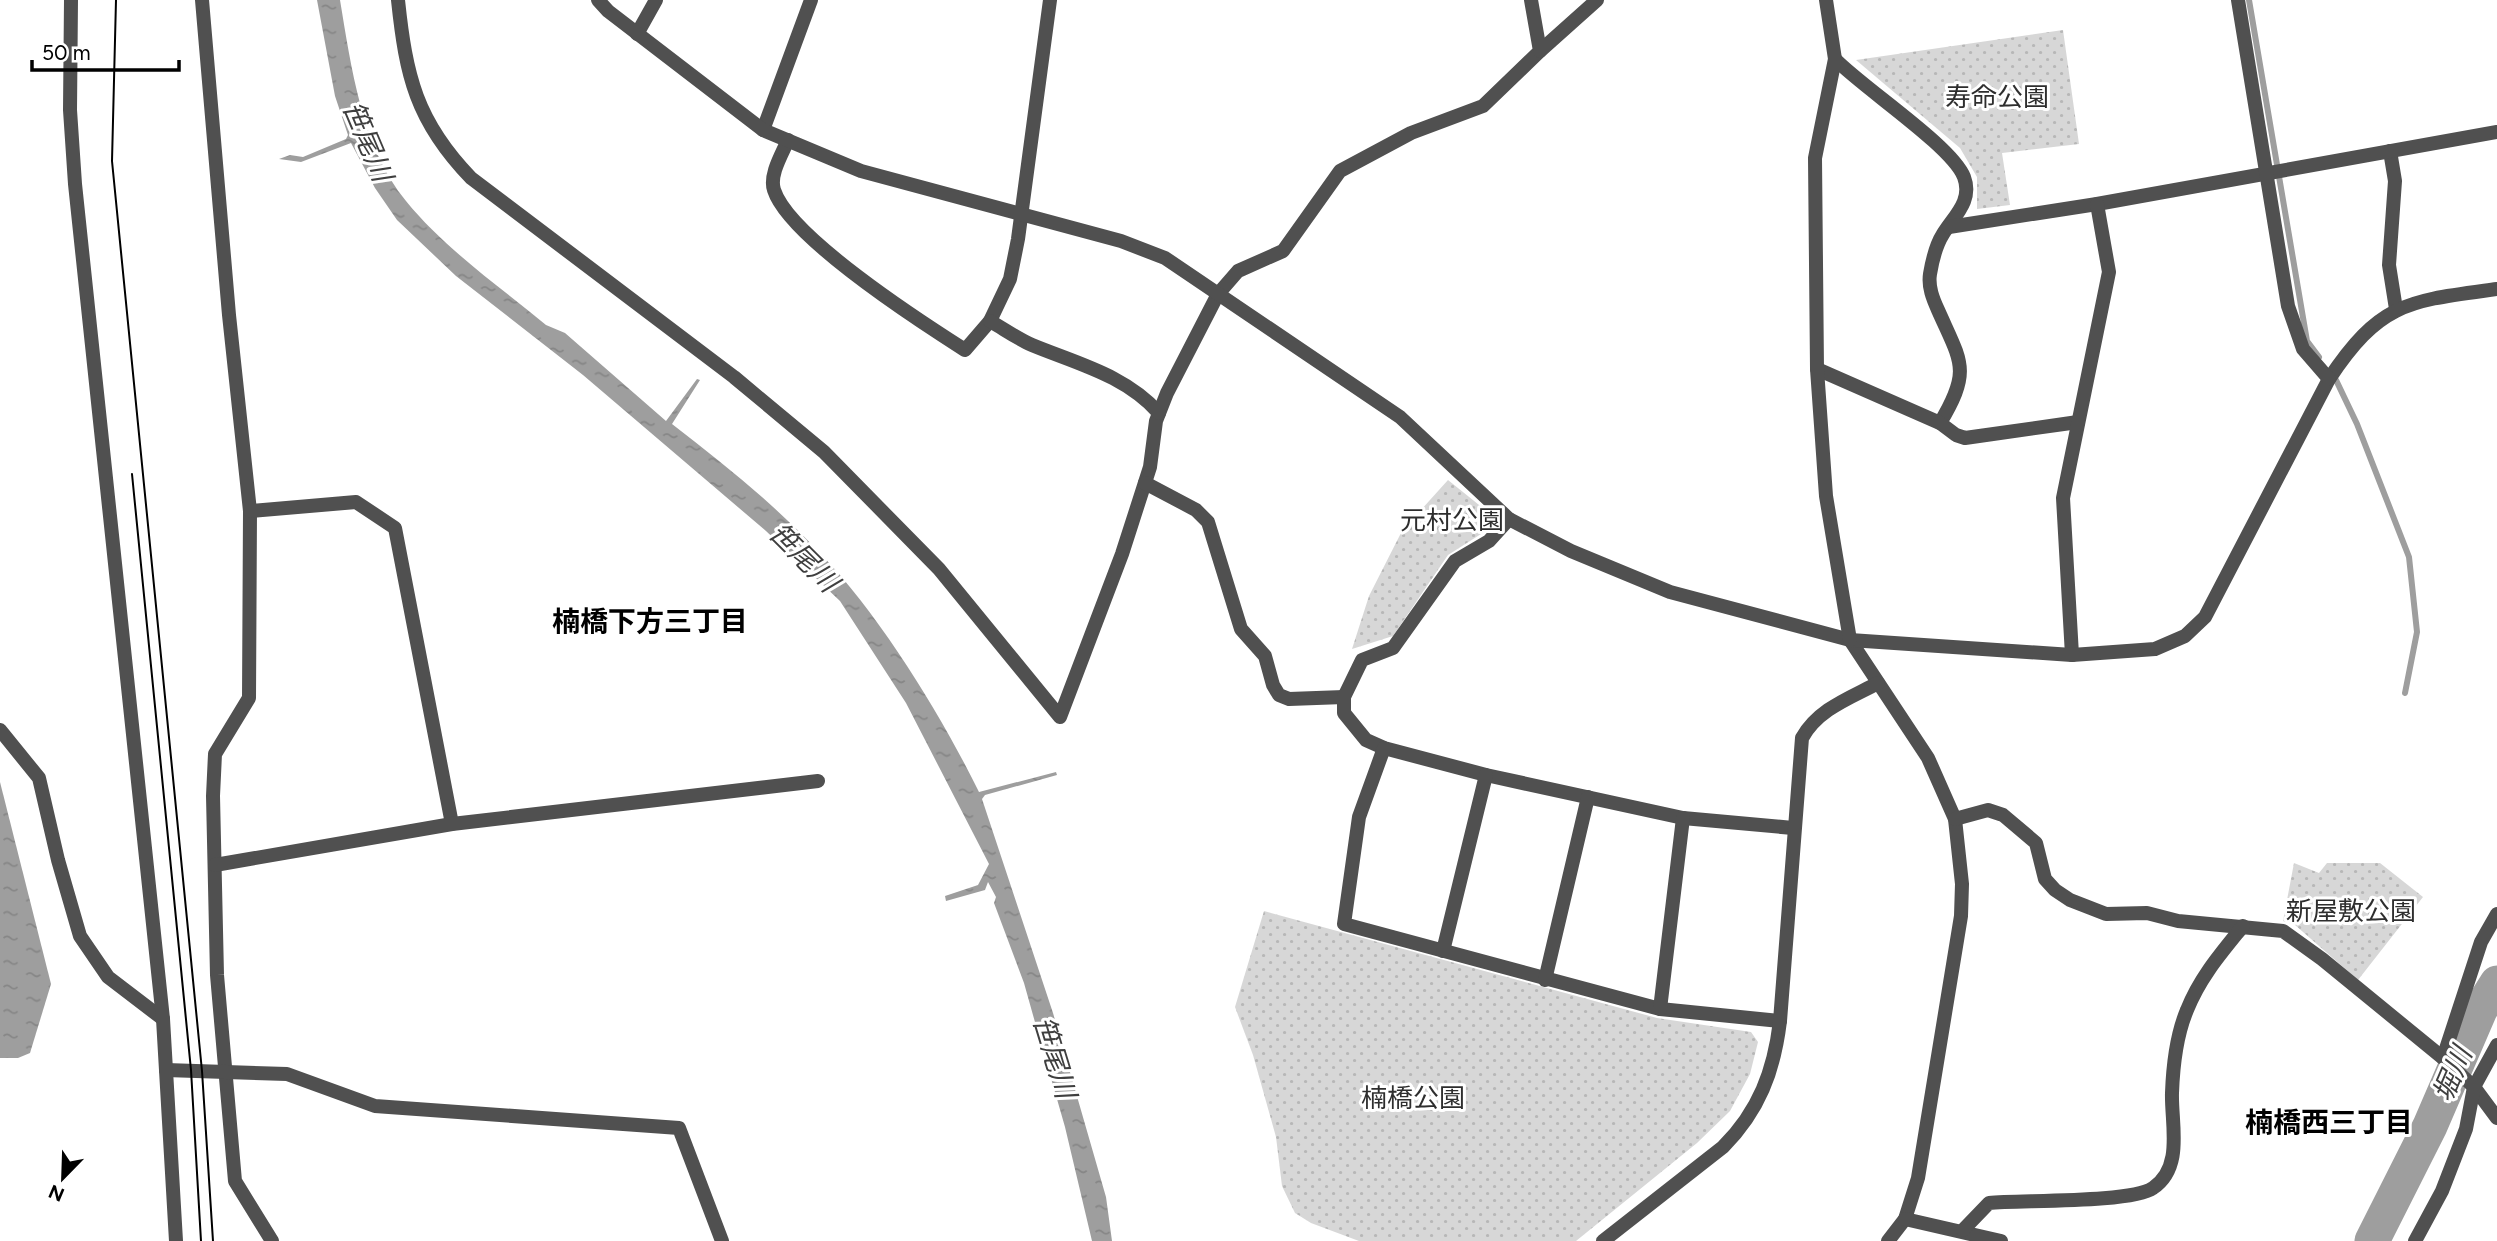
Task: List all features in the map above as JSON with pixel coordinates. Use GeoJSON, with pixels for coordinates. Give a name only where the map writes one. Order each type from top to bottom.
{"type":"FeatureCollection","features":[{"type":"Feature","properties":{"kind":"street"},"geometry":{"type":"LineString","coordinates":[[71,0],[70,82],[75,184],[163,1019],[176,1241]]}},
{"type":"Feature","properties":{"kind":"street"},"geometry":{"type":"LineString","coordinates":[[202,0],[229,316],[250,511],[249,698],[215,754],[217,975],[235,1181],[271,1241]]}},
{"type":"Feature","properties":{"kind":"street"},"geometry":{"type":"LineString","coordinates":[[398,0],[402,38],[414,93],[426,122],[450,157],[471,178],[734,377],[824,452],[939,569],[1060,717],[1145,483],[1159,413],[1219,294],[1238,271],[1283,251],[1340,172],[1411,132],[1483,106],[1597,0]]}},
{"type":"Feature","properties":{"kind":"street"},"geometry":{"type":"LineString","coordinates":[[598,0],[637,34],[762,130],[861,171],[1121,241],[1165,258],[1400,417],[1509,519],[1571,551],[1670,592],[1850,640],[2072,654],[2155,649],[2185,636],[2205,617],[2329,379],[2352,344],[2396,309],[2432,298],[2497,289]]}},
{"type":"Feature","properties":{"kind":"street"},"geometry":{"type":"LineString","coordinates":[[637,34],[656,0]]}},
{"type":"Feature","properties":{"kind":"street"},"geometry":{"type":"LineString","coordinates":[[762,130],[811,0]]}},
{"type":"Feature","properties":{"kind":"street"},"geometry":{"type":"LineString","coordinates":[[788,140],[773,176],[773,189],[790,216],[830,253],[909,314],[965,351],[990,321],[1010,279],[1049,0]]}},
{"type":"Feature","properties":{"kind":"street"},"geometry":{"type":"LineString","coordinates":[[1531,0],[1540,51]]}},
{"type":"Feature","properties":{"kind":"street"},"geometry":{"type":"LineString","coordinates":[[1826,0],[1835,59],[1815,158],[1817,369],[1826,496],[1850,640],[1928,758],[1955,819],[1962,884],[1961,916],[1930,1121],[1918,1178],[1905,1219],[1888,1241]]}},
{"type":"Feature","properties":{"kind":"street"},"geometry":{"type":"LineString","coordinates":[[2238,0],[2276,171],[2288,306],[2303,349],[2329,379]]}},
{"type":"Feature","properties":{"kind":"street"},"geometry":{"type":"LineString","coordinates":[[1835,59],[1955,162],[1965,179],[1963,208],[1935,253],[1930,286],[1931,295],[1960,361],[1962,377],[1956,397],[1940,423]]}},
{"type":"Feature","properties":{"kind":"street"},"geometry":{"type":"LineString","coordinates":[[1949,227],[2097,204],[2497,132]]}},
{"type":"Feature","properties":{"kind":"street"},"geometry":{"type":"LineString","coordinates":[[2390,151],[2395,181],[2389,265],[2396,309]]}},
{"type":"Feature","properties":{"kind":"street"},"geometry":{"type":"LineString","coordinates":[[2072,654],[2063,498],[2109,272],[2097,204]]}},
{"type":"Feature","properties":{"kind":"street"},"geometry":{"type":"LineString","coordinates":[[990,321],[1030,344],[1122,382],[1143,394],[1159,413]]}},
{"type":"Feature","properties":{"kind":"street"},"geometry":{"type":"LineString","coordinates":[[1817,369],[1940,423],[1956,436],[1965,438],[2078,422]]}},
{"type":"Feature","properties":{"kind":"street"},"geometry":{"type":"LineString","coordinates":[[1145,483],[1196,510],[1208,522],[1241,629],[1265,656],[1273,685],[1279,695],[1289,699],[1344,697]]}},
{"type":"Feature","properties":{"kind":"street"},"geometry":{"type":"LineString","coordinates":[[250,511],[356,502],[395,528],[452,824]]}},
{"type":"Feature","properties":{"kind":"street"},"geometry":{"type":"LineString","coordinates":[[1509,519],[1489,541],[1455,561],[1393,648],[1362,660],[1344,697],[1344,713],[1354,730],[1366,740],[1384,748],[1486,775],[1683,818],[1793,828]]}},
{"type":"Feature","properties":{"kind":"street"},"geometry":{"type":"LineString","coordinates":[[1603,1241],[1723,1147],[1740,1130],[1764,1090],[1777,1046],[1780,1021],[1802,738],[1811,722],[1878,683]]}},
{"type":"Feature","properties":{"kind":"street"},"geometry":{"type":"LineString","coordinates":[[0,730],[39,778],[58,860],[80,936],[108,977],[163,1019]]}},
{"type":"Feature","properties":{"kind":"street"},"geometry":{"type":"LineString","coordinates":[[1384,748],[1359,817],[1344,924],[1660,1009],[1780,1021]]}},
{"type":"Feature","properties":{"kind":"street"},"geometry":{"type":"LineString","coordinates":[[1443,951],[1486,775]]}},
{"type":"Feature","properties":{"kind":"street"},"geometry":{"type":"LineString","coordinates":[[215,865],[452,824],[818,781]]}},
{"type":"Feature","properties":{"kind":"street"},"geometry":{"type":"LineString","coordinates":[[1545,980],[1588,797]]}},
{"type":"Feature","properties":{"kind":"street"},"geometry":{"type":"LineString","coordinates":[[1955,819],[1988,810],[2003,815],[2036,843],[2045,879],[2054,890],[2070,900],[2106,914],[2147,913],[2178,921],[2283,931],[2446,1060],[2469,1082],[2497,1118]]}},
{"type":"Feature","properties":{"kind":"street"},"geometry":{"type":"LineString","coordinates":[[1660,1009],[1683,818]]}},
{"type":"Feature","properties":{"kind":"street"},"geometry":{"type":"LineString","coordinates":[[2446,1060],[2481,942],[2497,914]]}},
{"type":"Feature","properties":{"kind":"street"},"geometry":{"type":"LineString","coordinates":[[1963,1230],[1989,1203],[2130,1197],[2154,1188],[2169,1167],[2176,1140],[2172,1096],[2175,1051],[2187,1010],[2207,970],[2243,926]]}},
{"type":"Feature","properties":{"kind":"street"},"geometry":{"type":"LineString","coordinates":[[2415,1241],[2442,1191],[2462,1142],[2469,1082],[2497,1045]]}},
{"type":"Feature","properties":{"kind":"street"},"geometry":{"type":"LineString","coordinates":[[166,1070],[287,1074],[375,1106],[678,1128],[722,1241]]}},
{"type":"Feature","properties":{"kind":"street"},"geometry":{"type":"LineString","coordinates":[[1905,1219],[1963,1230],[2001,1241]]}},
{"type":"Feature","properties":{"kind":"green space","name":"寿命公園"},"geometry":{"type":"Polygon","coordinates":[[[2063,30],[2079,144],[2002,153],[2010,205],[1977,209],[1977,177],[1960,148],[1856,60],[2063,30]]]}},
{"type":"Feature","properties":{"kind":"green space","name":"元村公園"},"geometry":{"type":"Polygon","coordinates":[[[1448,480],[1494,517],[1481,534],[1448,555],[1393,636],[1352,649],[1369,596],[1402,531],[1448,480]]]}},
{"type":"Feature","properties":{"kind":"green space","name":"新屋敷公園"},"geometry":{"type":"Polygon","coordinates":[[[2294,863],[2319,873],[2327,863],[2380,863],[2423,897],[2358,980],[2295,925],[2283,921],[2294,863]]]}},
{"type":"Feature","properties":{"kind":"green space","name":"楠橋公園"},"geometry":{"type":"Polygon","coordinates":[[[1264,911],[1657,1018],[1751,1032],[1758,1042],[1750,1074],[1730,1111],[1697,1143],[1576,1241],[1359,1241],[1311,1223],[1295,1213],[1282,1186],[1276,1137],[1253,1055],[1235,1007],[1264,911]]]}},
{"type":"Feature","properties":{"kind":"water","name":"笹尾川"},"geometry":{"type":"Polygon","coordinates":[[[317,0],[340,0],[354,79],[369,132],[391,180],[421,219],[473,266],[546,325],[565,333],[666,421],[697,379],[700,380],[672,424],[767,502],[803,535],[843,578],[908,667],[979,792],[1056,772],[1057,775],[985,795],[982,799],[1053,1013],[1106,1197],[1112,1241],[1092,1241],[1065,1127],[1024,983],[994,903],[996,897],[988,882],[985,890],[946,901],[945,896],[978,885],[989,864],[906,703],[840,601],[766,531],[583,375],[456,276],[397,220],[375,188],[351,143],[301,162],[279,159],[290,155],[303,157],[346,139],[348,135],[335,96],[317,0]]]}},
{"type":"Feature","properties":{"kind":"water"},"geometry":{"type":"Polygon","coordinates":[[[0,782],[51,984],[30,1053],[18,1058],[0,1058],[0,782]]]}},
{"type":"Feature","properties":{"kind":"waterway"},"geometry":{"type":"LineString","coordinates":[[2249,0],[2307,341],[2319,357]]}},
{"type":"Feature","properties":{"kind":"waterway"},"geometry":{"type":"LineString","coordinates":[[2336,380],[2357,424],[2409,557],[2417,632],[2405,693]]}},
{"type":"Feature","properties":{"kind":"waterway","name":"堀川"},"geometry":{"type":"LineString","coordinates":[[2372,1241],[2430,1126],[2480,1010],[2497,983]]}},
{"type":"Feature","properties":{"kind":"tram line"},"geometry":{"type":"LineString","coordinates":[[116,0],[112,161],[202,1071],[213,1241]]}},
{"type":"Feature","properties":{"kind":"tram line"},"geometry":{"type":"LineString","coordinates":[[132,474],[191,1070],[201,1241]]}},
{"type":"Feature","properties":{"kind":"district","name":"楠橋下方三丁目"},"geometry":{"type":"Point","coordinates":[650,621]}},
{"type":"Feature","properties":{"kind":"district","name":"楠橋西三丁目"},"geometry":{"type":"Point","coordinates":[2329,1122]}}]}
